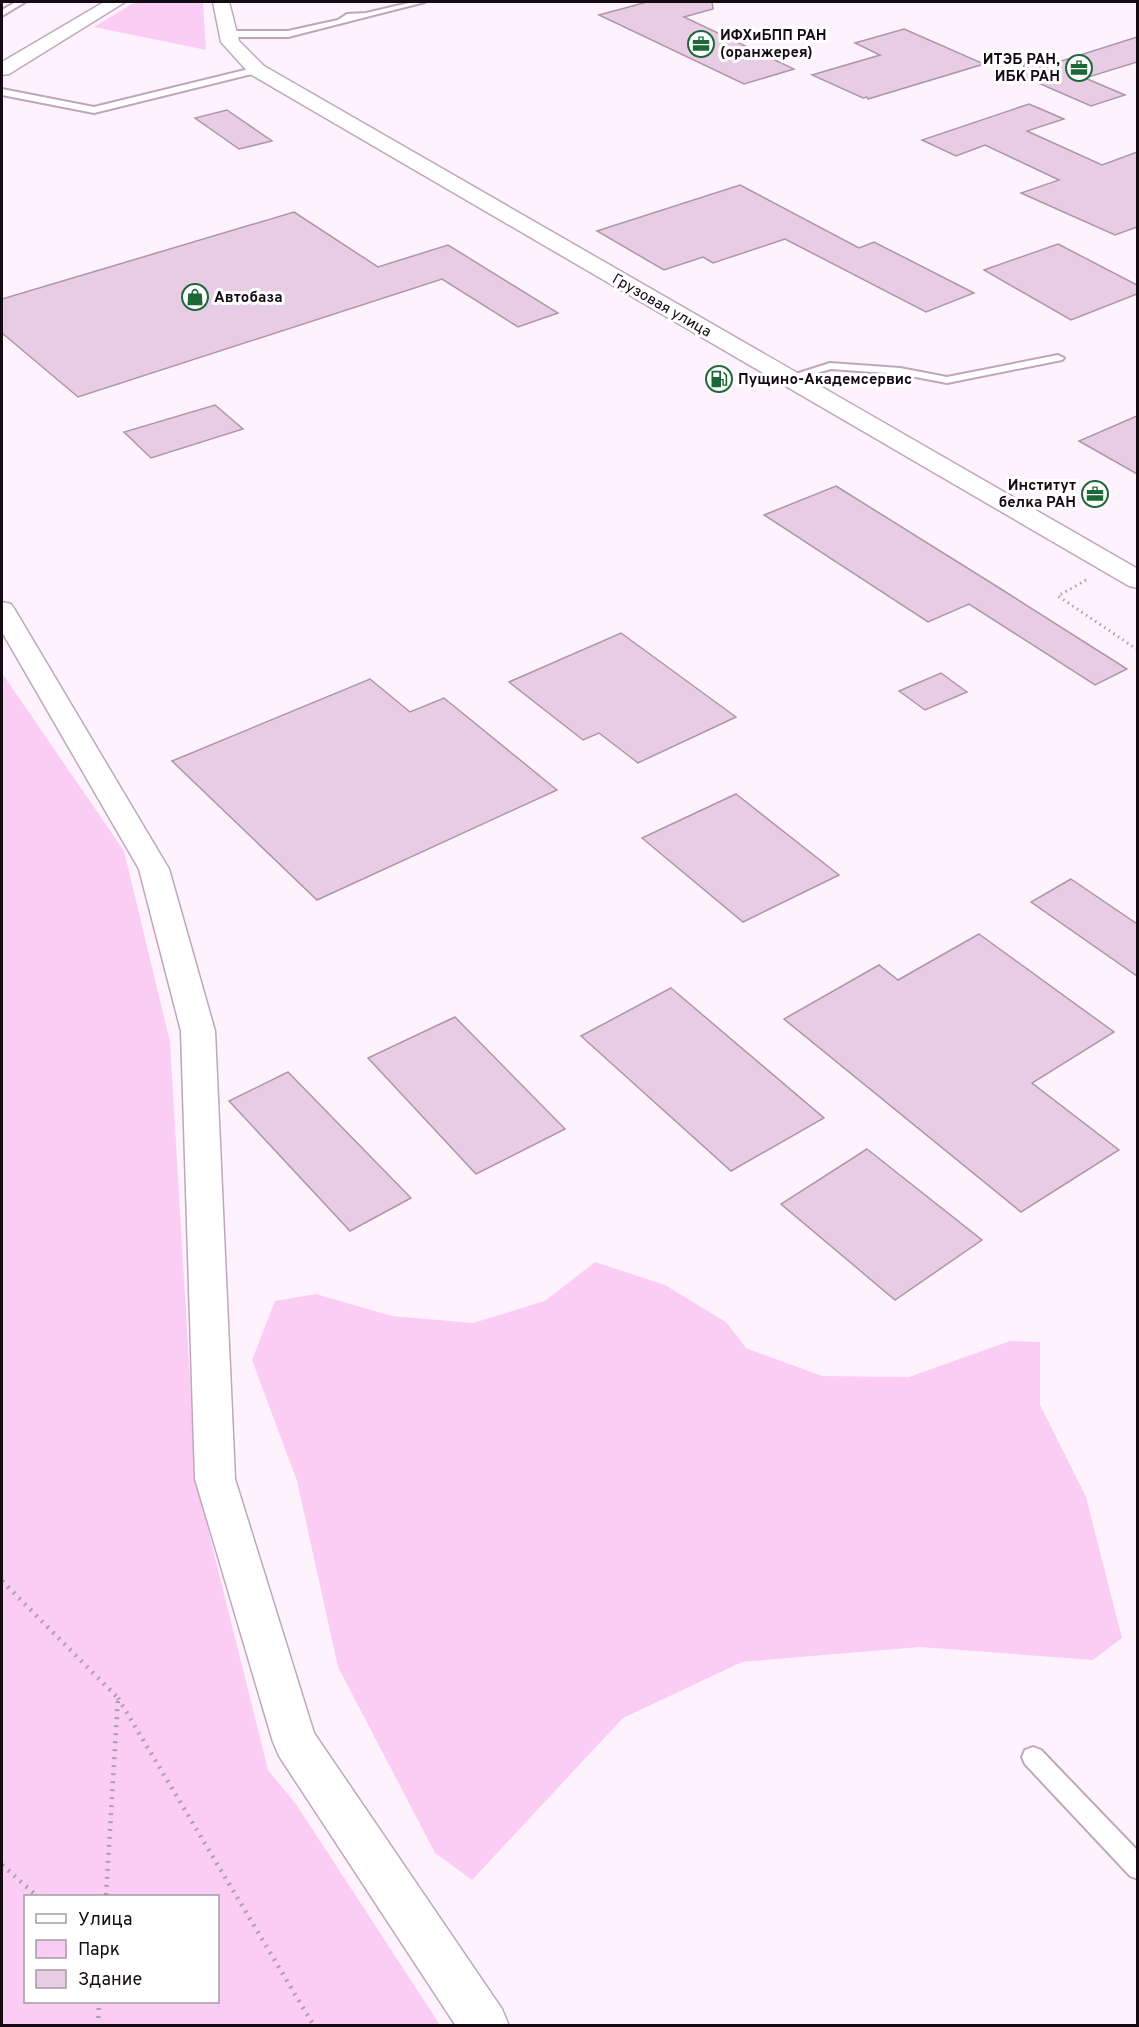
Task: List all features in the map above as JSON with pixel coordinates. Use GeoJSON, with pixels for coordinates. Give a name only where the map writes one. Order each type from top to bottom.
{"type":"FeatureCollection","features":[{"type":"Feature","properties":{"kind":"street"},"geometry":{"type":"LineString","coordinates":[[2,70],[27,52],[116,2]]}},
{"type":"Feature","properties":{"kind":"street","name":"Грузовая улица"},"geometry":{"type":"LineString","coordinates":[[221,2],[230,42],[257,70],[1137,580]]}},
{"type":"Feature","properties":{"kind":"street"},"geometry":{"type":"LineString","coordinates":[[2,610],[154,869],[198,1031],[215,1479],[295,1742],[485,2025]]}},
{"type":"Feature","properties":{"kind":"lane"},"geometry":{"type":"LineString","coordinates":[[2,13],[21,2]]}},
{"type":"Feature","properties":{"kind":"lane"},"geometry":{"type":"LineString","coordinates":[[228,34],[288,34],[341,22],[347,17],[366,16],[421,2]]}},
{"type":"Feature","properties":{"kind":"lane"},"geometry":{"type":"LineString","coordinates":[[2,92],[94,111],[257,70]]}},
{"type":"Feature","properties":{"kind":"lane"},"geometry":{"type":"LineString","coordinates":[[789,378],[830,366],[900,371],[947,380],[1058,358]]}},
{"type":"Feature","properties":{"kind":"lane"},"geometry":{"type":"LineString","coordinates":[[1032,1757],[1137,1868]]}},
{"type":"Feature","properties":{"kind":"path"},"geometry":{"type":"LineString","coordinates":[[1113,565],[1058,596],[1137,650]]}},
{"type":"Feature","properties":{"kind":"path"},"geometry":{"type":"LineString","coordinates":[[2,1581],[118,1698],[314,2025]]}},
{"type":"Feature","properties":{"kind":"path"},"geometry":{"type":"LineString","coordinates":[[106,1895],[118,1698]]}},
{"type":"Feature","properties":{"kind":"path"},"geometry":{"type":"LineString","coordinates":[[2,1865],[36,1895]]}},
{"type":"Feature","properties":{"kind":"path"},"geometry":{"type":"LineString","coordinates":[[98,2025],[99,2003]]}},
{"type":"Feature","properties":{"kind":"green space"},"geometry":{"type":"Polygon","coordinates":[[[135,2],[203,2],[206,50],[94,27],[135,2]]]}},
{"type":"Feature","properties":{"kind":"green space"},"geometry":{"type":"Polygon","coordinates":[[[2,673],[124,851],[170,1042],[196,1481],[268,1770],[296,1804],[440,2025],[2,2025],[2,673]]]}},
{"type":"Feature","properties":{"kind":"green space"},"geometry":{"type":"Polygon","coordinates":[[[595,1262],[665,1285],[726,1322],[746,1348],[822,1376],[909,1377],[1010,1341],[1040,1342],[1040,1405],[1086,1497],[1122,1638],[1093,1660],[920,1647],[742,1662],[623,1718],[472,1880],[435,1853],[338,1667],[297,1481],[252,1360],[275,1301],[316,1294],[392,1316],[473,1323],[545,1301],[595,1262]]]}},
{"type":"Feature","properties":{"kind":"building","name":"ИФХиБПП РАН (оранжерея)"},"geometry":{"type":"Polygon","coordinates":[[[647,2],[712,2],[713,9],[684,17],[794,69],[744,84],[599,15],[647,2]]]}},
{"type":"Feature","properties":{"kind":"building"},"geometry":{"type":"Polygon","coordinates":[[[904,29],[984,64],[868,99],[812,75],[880,55],[855,43],[904,29]]]}},
{"type":"Feature","properties":{"kind":"building","name":"ИТЭБ РАН, ИБК РАН"},"geometry":{"type":"Polygon","coordinates":[[[1137,37],[1137,62],[1085,78],[1125,95],[1091,106],[1020,75],[1029,54],[1052,64],[1137,37]]]}},
{"type":"Feature","properties":{"kind":"building"},"geometry":{"type":"Polygon","coordinates":[[[1029,104],[1064,119],[1027,131],[1102,165],[1137,152],[1137,227],[1115,235],[1021,193],[1059,180],[985,145],[956,156],[922,140],[1029,104]]]}},
{"type":"Feature","properties":{"kind":"building"},"geometry":{"type":"Polygon","coordinates":[[[227,110],[272,141],[239,149],[195,118],[227,110]]]}},
{"type":"Feature","properties":{"kind":"building"},"geometry":{"type":"Polygon","coordinates":[[[740,185],[859,248],[874,242],[974,293],[926,312],[785,239],[713,263],[703,257],[664,270],[597,231],[740,185]]]}},
{"type":"Feature","properties":{"kind":"building"},"geometry":{"type":"Polygon","coordinates":[[[294,212],[378,267],[448,245],[558,313],[518,327],[442,279],[78,397],[2,333],[2,299],[294,212]]]}},
{"type":"Feature","properties":{"kind":"building"},"geometry":{"type":"Polygon","coordinates":[[[1058,244],[1137,285],[1137,294],[1071,320],[984,270],[1058,244]]]}},
{"type":"Feature","properties":{"kind":"building"},"geometry":{"type":"Polygon","coordinates":[[[215,405],[243,429],[151,458],[124,432],[215,405]]]}},
{"type":"Feature","properties":{"kind":"building"},"geometry":{"type":"Polygon","coordinates":[[[1137,416],[1137,474],[1079,441],[1137,416]]]}},
{"type":"Feature","properties":{"kind":"building"},"geometry":{"type":"Polygon","coordinates":[[[836,486],[1127,669],[1095,685],[969,604],[928,622],[764,515],[836,486]]]}},
{"type":"Feature","properties":{"kind":"building"},"geometry":{"type":"Polygon","coordinates":[[[621,633],[736,717],[638,763],[599,733],[583,740],[509,682],[621,633]]]}},
{"type":"Feature","properties":{"kind":"building"},"geometry":{"type":"Polygon","coordinates":[[[941,673],[967,692],[925,710],[899,691],[941,673]]]}},
{"type":"Feature","properties":{"kind":"building"},"geometry":{"type":"Polygon","coordinates":[[[370,679],[410,712],[444,698],[557,790],[317,900],[172,761],[370,679]]]}},
{"type":"Feature","properties":{"kind":"building"},"geometry":{"type":"Polygon","coordinates":[[[736,794],[839,875],[743,922],[642,838],[736,794]]]}},
{"type":"Feature","properties":{"kind":"building"},"geometry":{"type":"Polygon","coordinates":[[[1071,879],[1137,924],[1137,976],[1031,902],[1071,879]]]}},
{"type":"Feature","properties":{"kind":"building"},"geometry":{"type":"Polygon","coordinates":[[[979,934],[1114,1032],[1032,1083],[1119,1150],[1021,1212],[784,1019],[879,965],[898,980],[979,934]]]}},
{"type":"Feature","properties":{"kind":"building"},"geometry":{"type":"Polygon","coordinates":[[[671,988],[824,1118],[731,1171],[581,1036],[671,988]]]}},
{"type":"Feature","properties":{"kind":"building"},"geometry":{"type":"Polygon","coordinates":[[[455,1017],[565,1129],[476,1174],[368,1058],[455,1017]]]}},
{"type":"Feature","properties":{"kind":"building"},"geometry":{"type":"Polygon","coordinates":[[[288,1072],[411,1198],[350,1231],[229,1101],[288,1072]]]}},
{"type":"Feature","properties":{"kind":"building"},"geometry":{"type":"Polygon","coordinates":[[[867,1149],[982,1240],[895,1300],[781,1204],[867,1149]]]}},
{"type":"Feature","properties":{"kind":"place","name":"ИФХиБПП РАН (оранжерея)"},"geometry":{"type":"Point","coordinates":[701,44]}},
{"type":"Feature","properties":{"kind":"place","name":"ИТЭБ РАН, ИБК РАН"},"geometry":{"type":"Point","coordinates":[1079,68]}},
{"type":"Feature","properties":{"kind":"place","name":"Автобаза"},"geometry":{"type":"Point","coordinates":[195,297]}},
{"type":"Feature","properties":{"kind":"place","name":"Пущино-Академсервис"},"geometry":{"type":"Point","coordinates":[719,379]}},
{"type":"Feature","properties":{"kind":"place","name":"Институт белка РАН"},"geometry":{"type":"Point","coordinates":[1095,494]}}]}
